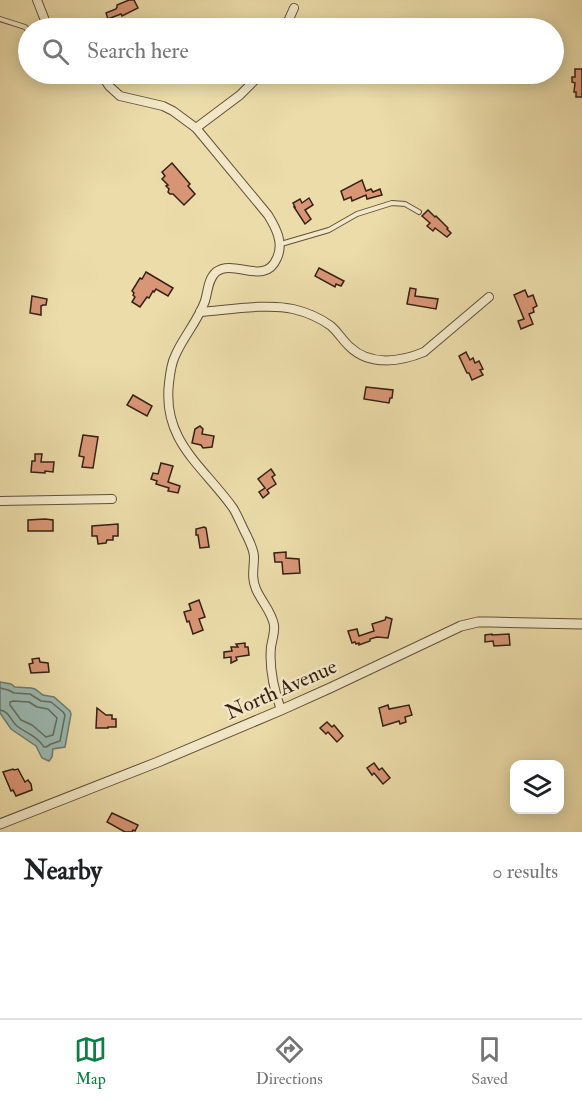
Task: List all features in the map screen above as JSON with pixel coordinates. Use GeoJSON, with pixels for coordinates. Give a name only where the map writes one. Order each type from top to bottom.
{"type":"FeatureCollection","features":[{"type":"Feature","properties":{"kind":"street"},"geometry":{"type":"LineString","coordinates":[[36,0],[44,18]]}},
{"type":"Feature","properties":{"kind":"street"},"geometry":{"type":"LineString","coordinates":[[290,18],[294,8]]}},
{"type":"Feature","properties":{"kind":"street"},"geometry":{"type":"LineString","coordinates":[[108,84],[120,96],[163,106],[196,128],[268,215],[280,244],[278,257],[267,270],[255,272],[227,267],[215,273],[211,278],[206,300],[175,356],[169,384],[169,408],[178,439],[234,509],[252,548],[253,580],[274,624],[271,668],[281,710]]}},
{"type":"Feature","properties":{"kind":"street"},"geometry":{"type":"LineString","coordinates":[[196,128],[251,84]]}},
{"type":"Feature","properties":{"kind":"street"},"geometry":{"type":"LineString","coordinates":[[200,312],[276,307],[295,309],[314,316],[332,327],[352,349],[363,356],[375,360],[395,360],[424,352],[489,297]]}},
{"type":"Feature","properties":{"kind":"street"},"geometry":{"type":"LineString","coordinates":[[0,501],[112,499]]}},
{"type":"Feature","properties":{"kind":"street","name":"North Avenue"},"geometry":{"type":"LineString","coordinates":[[0,824],[158,762],[281,710],[461,626],[477,622],[582,624]]}},
{"type":"Feature","properties":{"kind":"lane"},"geometry":{"type":"LineString","coordinates":[[0,19],[18,25]]}},
{"type":"Feature","properties":{"kind":"lane"},"geometry":{"type":"LineString","coordinates":[[280,244],[329,230],[357,214],[392,203],[405,204],[419,212]]}},
{"type":"Feature","properties":{"kind":"water"},"geometry":{"type":"Polygon","coordinates":[[[0,682],[15,687],[35,689],[43,695],[54,697],[70,711],[65,747],[53,749],[49,761],[42,758],[36,746],[11,729],[0,713],[0,682]]]}},
{"type":"Feature","properties":{"kind":"building"},"geometry":{"type":"Polygon","coordinates":[[[134,0],[138,8],[122,16],[121,14],[108,18],[106,13],[116,9],[117,5],[134,0]]]}},
{"type":"Feature","properties":{"kind":"building"},"geometry":{"type":"Polygon","coordinates":[[[575,69],[582,69],[582,97],[576,97],[576,92],[574,92],[575,83],[572,82],[572,77],[575,77],[575,69]]]}},
{"type":"Feature","properties":{"kind":"building"},"geometry":{"type":"Polygon","coordinates":[[[172,163],[190,184],[188,186],[195,194],[184,205],[168,192],[169,189],[166,186],[168,185],[162,179],[165,176],[162,172],[172,163]]]}},
{"type":"Feature","properties":{"kind":"building"},"geometry":{"type":"Polygon","coordinates":[[[362,180],[366,191],[371,189],[373,192],[380,189],[382,195],[367,199],[366,195],[352,201],[351,197],[344,200],[341,191],[362,180]]]}},
{"type":"Feature","properties":{"kind":"building"},"geometry":{"type":"Polygon","coordinates":[[[309,198],[313,205],[305,210],[311,219],[305,224],[293,203],[300,199],[302,203],[309,198]]]}},
{"type":"Feature","properties":{"kind":"building"},"geometry":{"type":"Polygon","coordinates":[[[428,210],[448,228],[451,233],[447,237],[435,228],[433,231],[427,226],[430,223],[422,216],[428,210]]]}},
{"type":"Feature","properties":{"kind":"building"},"geometry":{"type":"Polygon","coordinates":[[[319,268],[344,281],[341,286],[336,284],[335,287],[315,276],[319,268]]]}},
{"type":"Feature","properties":{"kind":"building"},"geometry":{"type":"Polygon","coordinates":[[[146,272],[173,288],[168,296],[156,289],[140,307],[132,302],[135,297],[132,291],[146,272]]]}},
{"type":"Feature","properties":{"kind":"building"},"geometry":{"type":"Polygon","coordinates":[[[410,288],[416,289],[415,296],[438,299],[436,309],[407,304],[410,288]]]}},
{"type":"Feature","properties":{"kind":"building"},"geometry":{"type":"Polygon","coordinates":[[[525,290],[528,297],[533,295],[537,306],[533,308],[534,312],[529,314],[533,324],[521,329],[518,321],[524,319],[514,295],[525,290]]]}},
{"type":"Feature","properties":{"kind":"building"},"geometry":{"type":"Polygon","coordinates":[[[32,296],[47,299],[46,305],[41,306],[41,315],[30,313],[32,296]]]}},
{"type":"Feature","properties":{"kind":"building"},"geometry":{"type":"Polygon","coordinates":[[[466,352],[470,360],[473,358],[475,363],[479,361],[483,369],[480,370],[483,375],[472,380],[459,356],[466,352]]]}},
{"type":"Feature","properties":{"kind":"building"},"geometry":{"type":"Polygon","coordinates":[[[366,387],[393,390],[392,398],[389,403],[364,399],[366,387]]]}},
{"type":"Feature","properties":{"kind":"building"},"geometry":{"type":"Polygon","coordinates":[[[133,395],[152,406],[147,416],[127,405],[133,395]]]}},
{"type":"Feature","properties":{"kind":"building"},"geometry":{"type":"Polygon","coordinates":[[[200,426],[203,429],[202,434],[214,436],[212,447],[203,448],[201,445],[192,443],[195,429],[200,426]]]}},
{"type":"Feature","properties":{"kind":"building"},"geometry":{"type":"Polygon","coordinates":[[[83,435],[98,437],[93,468],[82,467],[84,457],[79,456],[83,435]]]}},
{"type":"Feature","properties":{"kind":"building"},"geometry":{"type":"Polygon","coordinates":[[[35,454],[42,454],[41,462],[54,462],[53,472],[31,472],[35,454]]]}},
{"type":"Feature","properties":{"kind":"building"},"geometry":{"type":"Polygon","coordinates":[[[161,463],[173,466],[168,482],[180,486],[178,493],[168,491],[169,488],[156,484],[157,481],[151,479],[153,473],[158,474],[161,463]]]}},
{"type":"Feature","properties":{"kind":"building"},"geometry":{"type":"Polygon","coordinates":[[[271,469],[275,475],[272,477],[276,484],[267,490],[269,493],[263,498],[259,492],[265,488],[258,479],[271,469]]]}},
{"type":"Feature","properties":{"kind":"building"},"geometry":{"type":"Polygon","coordinates":[[[28,520],[53,520],[53,531],[28,531],[28,520]]]}},
{"type":"Feature","properties":{"kind":"building"},"geometry":{"type":"Polygon","coordinates":[[[118,524],[118,536],[113,536],[113,540],[98,544],[97,536],[92,536],[92,526],[118,524]]]}},
{"type":"Feature","properties":{"kind":"building"},"geometry":{"type":"Polygon","coordinates":[[[204,527],[209,547],[200,548],[196,529],[204,527]]]}},
{"type":"Feature","properties":{"kind":"building"},"geometry":{"type":"Polygon","coordinates":[[[286,552],[286,558],[299,559],[300,573],[283,574],[282,562],[275,562],[274,553],[286,552]]]}},
{"type":"Feature","properties":{"kind":"building"},"geometry":{"type":"Polygon","coordinates":[[[199,600],[205,617],[199,619],[203,630],[193,634],[184,612],[191,610],[189,604],[199,600]]]}},
{"type":"Feature","properties":{"kind":"building"},"geometry":{"type":"Polygon","coordinates":[[[386,617],[392,619],[388,638],[377,637],[359,645],[359,643],[352,643],[348,631],[357,629],[359,636],[374,631],[372,624],[385,620],[386,617]]]}},
{"type":"Feature","properties":{"kind":"building"},"geometry":{"type":"Polygon","coordinates":[[[509,634],[510,645],[494,646],[493,641],[485,642],[485,635],[509,634]]]}},
{"type":"Feature","properties":{"kind":"building"},"geometry":{"type":"Polygon","coordinates":[[[245,643],[249,655],[236,657],[237,660],[231,663],[231,657],[224,658],[224,652],[232,651],[231,647],[238,647],[236,644],[245,643]]]}},
{"type":"Feature","properties":{"kind":"building"},"geometry":{"type":"Polygon","coordinates":[[[39,658],[40,662],[48,663],[49,672],[31,673],[29,664],[33,663],[32,659],[39,658]]]}},
{"type":"Feature","properties":{"kind":"building"},"geometry":{"type":"Polygon","coordinates":[[[388,705],[389,709],[409,705],[412,715],[405,717],[406,722],[400,724],[399,721],[383,726],[379,708],[388,705]]]}},
{"type":"Feature","properties":{"kind":"building"},"geometry":{"type":"Polygon","coordinates":[[[97,708],[106,715],[112,715],[112,719],[116,719],[116,727],[96,728],[97,708]]]}},
{"type":"Feature","properties":{"kind":"building"},"geometry":{"type":"Polygon","coordinates":[[[327,722],[332,727],[334,725],[343,736],[337,742],[328,732],[326,734],[320,728],[327,722]]]}},
{"type":"Feature","properties":{"kind":"building"},"geometry":{"type":"Polygon","coordinates":[[[374,763],[379,770],[382,768],[390,778],[383,784],[367,768],[374,763]]]}},
{"type":"Feature","properties":{"kind":"building"},"geometry":{"type":"Polygon","coordinates":[[[18,769],[25,782],[28,780],[32,790],[16,796],[13,790],[11,791],[3,772],[18,769]]]}},
{"type":"Feature","properties":{"kind":"building"},"geometry":{"type":"Polygon","coordinates":[[[112,813],[138,825],[135,831],[125,832],[107,822],[112,813]]]}}]}
